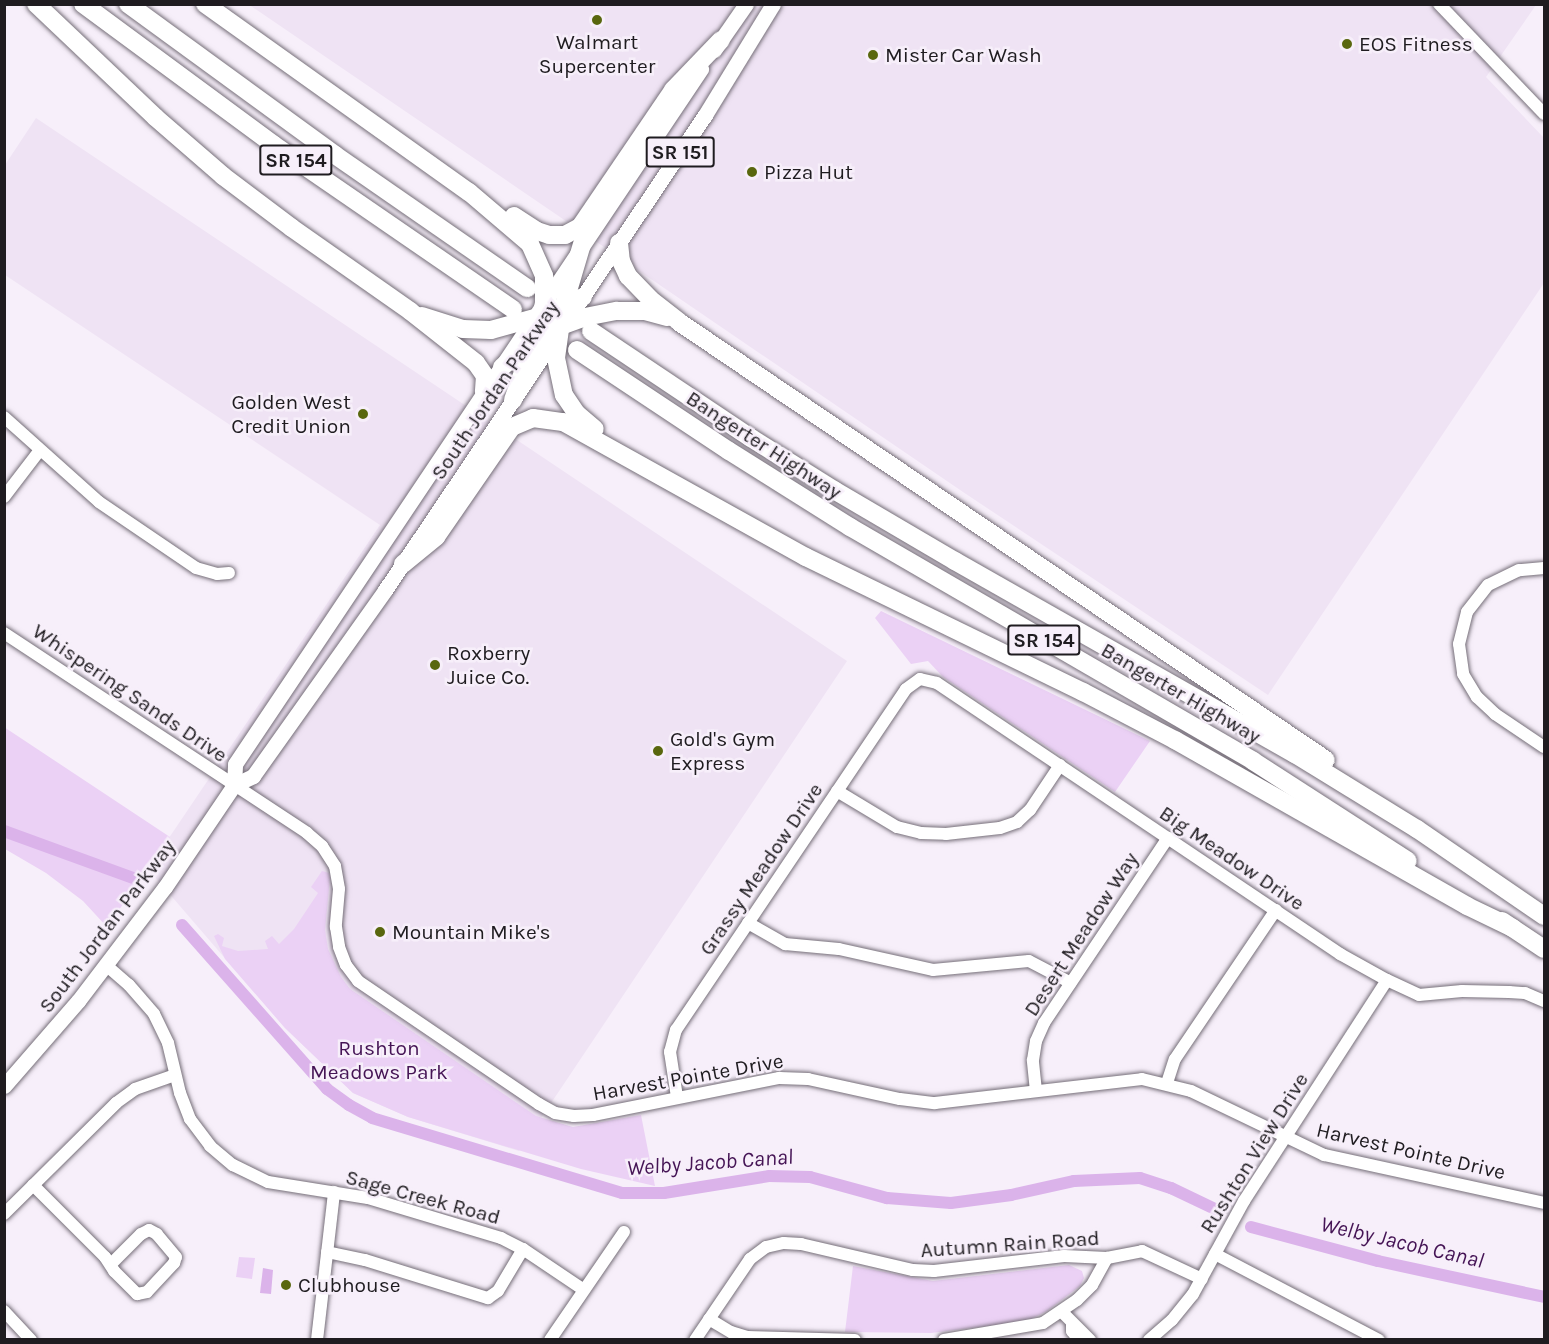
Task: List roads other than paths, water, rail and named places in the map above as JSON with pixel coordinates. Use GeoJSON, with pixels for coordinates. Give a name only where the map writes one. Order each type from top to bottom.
{"type":"FeatureCollection","features":[{"type":"Feature","properties":{"kind":"highway"},"geometry":{"type":"LineString","coordinates":[[36,4],[155,117],[224,176],[292,228],[410,311],[480,367],[485,376],[484,392]]}},
{"type":"Feature","properties":{"kind":"highway","name":"SR 154"},"geometry":{"type":"LineString","coordinates":[[83,4],[274,145],[513,309]]}},
{"type":"Feature","properties":{"kind":"highway","name":"SR 154"},"geometry":{"type":"LineString","coordinates":[[128,4],[335,155],[527,288]]}},
{"type":"Feature","properties":{"kind":"highway"},"geometry":{"type":"LineString","coordinates":[[205,4],[469,192],[519,232],[532,247],[544,276],[540,313],[534,340],[513,400]]}},
{"type":"Feature","properties":{"kind":"highway"},"geometry":{"type":"LineString","coordinates":[[469,192],[545,234],[561,236],[577,229],[673,90],[721,40]]}},
{"type":"Feature","properties":{"kind":"highway"},"geometry":{"type":"LineString","coordinates":[[619,243],[621,261],[628,276],[650,299],[679,322],[1224,689],[1478,870]]}},
{"type":"Feature","properties":{"kind":"highway"},"geometry":{"type":"LineString","coordinates":[[582,244],[561,324],[557,376],[570,406],[584,421],[648,468]]}},
{"type":"Feature","properties":{"kind":"highway"},"geometry":{"type":"LineString","coordinates":[[561,324],[582,297]]}},
{"type":"Feature","properties":{"kind":"highway"},"geometry":{"type":"LineString","coordinates":[[410,311],[430,320],[472,330],[497,330],[540,313],[561,324]]}},
{"type":"Feature","properties":{"kind":"highway"},"geometry":{"type":"LineString","coordinates":[[502,367],[534,340],[561,324],[617,311],[651,312],[679,322]]}},
{"type":"Feature","properties":{"kind":"highway","name":"Bangerter Highway"},"geometry":{"type":"LineString","coordinates":[[591,331],[751,438],[834,490],[1275,742],[1478,870],[1545,916]]}},
{"type":"Feature","properties":{"kind":"highway","name":"Bangerter Highway"},"geometry":{"type":"LineString","coordinates":[[577,350],[729,451],[850,527],[1253,761],[1545,949]]}},
{"type":"Feature","properties":{"kind":"highway"},"geometry":{"type":"LineString","coordinates":[[403,564],[436,537],[505,435],[521,422],[541,418],[563,422],[806,557],[1083,692],[1175,740],[1457,901],[1513,928]]}},
{"type":"Feature","properties":{"kind":"main road","name":"South Jordan Parkway"},"geometry":{"type":"LineString","coordinates":[[234,785],[235,764],[484,392],[540,313],[582,244],[746,4]]}},
{"type":"Feature","properties":{"kind":"main road","name":"South Jordan Parkway"},"geometry":{"type":"LineString","coordinates":[[582,297],[705,115],[773,4]]}},
{"type":"Feature","properties":{"kind":"main road","name":"South Jordan Parkway"},"geometry":{"type":"LineString","coordinates":[[4,1086],[107,966],[165,887],[234,785],[253,776],[403,564],[561,324]]}},
{"type":"Feature","properties":{"kind":"street"},"geometry":{"type":"LineString","coordinates":[[1438,4],[1545,114]]}},
{"type":"Feature","properties":{"kind":"street"},"geometry":{"type":"LineString","coordinates":[[4,417],[99,502],[196,568],[218,574],[229,573]]}},
{"type":"Feature","properties":{"kind":"street"},"geometry":{"type":"LineString","coordinates":[[4,497],[40,450]]}},
{"type":"Feature","properties":{"kind":"street"},"geometry":{"type":"LineString","coordinates":[[1545,568],[1519,570],[1488,585],[1467,612],[1459,644],[1463,674],[1477,698],[1495,714],[1545,747]]}},
{"type":"Feature","properties":{"kind":"street","name":"Whispering Sands Drive"},"geometry":{"type":"LineString","coordinates":[[4,633],[234,785]]}},
{"type":"Feature","properties":{"kind":"street","name":"Big Meadow Drive"},"geometry":{"type":"LineString","coordinates":[[920,680],[938,683],[1347,959],[1387,980],[1419,995],[1462,991],[1517,992],[1545,1001]]}},
{"type":"Feature","properties":{"kind":"street","name":"Grassy Meadow Drive"},"geometry":{"type":"LineString","coordinates":[[677,1097],[670,1052],[674,1036],[748,922],[906,689],[920,680]]}},
{"type":"Feature","properties":{"kind":"street"},"geometry":{"type":"LineString","coordinates":[[837,791],[875,816],[897,827],[921,833],[957,833],[1000,828],[1017,822],[1030,810],[1060,765]]}},
{"type":"Feature","properties":{"kind":"street","name":"Harvest Pointe Drive"},"geometry":{"type":"LineString","coordinates":[[234,785],[307,833],[330,857],[338,881],[336,927],[339,947],[351,973],[365,988],[555,1113],[583,1116],[765,1080],[794,1077],[923,1103],[1134,1079],[1167,1083],[1191,1091],[1285,1137],[1332,1157],[1545,1203]]}},
{"type":"Feature","properties":{"kind":"street","name":"Desert Meadow Way"},"geometry":{"type":"LineString","coordinates":[[1036,1091],[1033,1069],[1036,1041],[1044,1023],[1168,838]]}},
{"type":"Feature","properties":{"kind":"street"},"geometry":{"type":"LineString","coordinates":[[1167,1083],[1175,1059],[1276,910]]}},
{"type":"Feature","properties":{"kind":"street"},"geometry":{"type":"LineString","coordinates":[[748,922],[785,944],[839,949],[933,970],[1029,961],[1071,982]]}},
{"type":"Feature","properties":{"kind":"street","name":"Sage Creek Road"},"geometry":{"type":"LineString","coordinates":[[107,966],[129,985],[154,1014],[168,1043],[175,1075],[190,1119],[210,1146],[233,1165],[268,1182],[368,1198],[501,1238],[523,1249],[584,1290]]}},
{"type":"Feature","properties":{"kind":"street","name":"Rushton View Drive"},"geometry":{"type":"LineString","coordinates":[[1149,1340],[1183,1308],[1202,1279],[1239,1209],[1387,980]]}},
{"type":"Feature","properties":{"kind":"street"},"geometry":{"type":"LineString","coordinates":[[4,1214],[122,1098],[135,1089],[175,1075]]}},
{"type":"Feature","properties":{"kind":"street"},"geometry":{"type":"LineString","coordinates":[[33,1185],[111,1264],[120,1278],[141,1295],[147,1292],[174,1263],[176,1257],[157,1234],[149,1230],[141,1233],[111,1264]]}},
{"type":"Feature","properties":{"kind":"street"},"geometry":{"type":"LineString","coordinates":[[317,1340],[334,1192]]}},
{"type":"Feature","properties":{"kind":"street"},"geometry":{"type":"LineString","coordinates":[[550,1340],[624,1232]]}},
{"type":"Feature","properties":{"kind":"street","name":"Autumn Rain Road"},"geometry":{"type":"LineString","coordinates":[[695,1340],[750,1259],[766,1247],[784,1243],[801,1244],[924,1271],[1064,1256],[1107,1258],[1142,1251],[1202,1279]]}},
{"type":"Feature","properties":{"kind":"street"},"geometry":{"type":"LineString","coordinates":[[327,1252],[365,1260],[488,1298],[498,1292],[523,1249]]}},
{"type":"Feature","properties":{"kind":"street"},"geometry":{"type":"LineString","coordinates":[[1215,1254],[1380,1340]]}},
{"type":"Feature","properties":{"kind":"street"},"geometry":{"type":"LineString","coordinates":[[944,1340],[1035,1326],[1062,1312],[1092,1285],[1107,1258]]}},
{"type":"Feature","properties":{"kind":"street"},"geometry":{"type":"LineString","coordinates":[[4,1311],[30,1340]]}},
{"type":"Feature","properties":{"kind":"street"},"geometry":{"type":"LineString","coordinates":[[1062,1312],[1072,1323],[1080,1326],[1090,1340]]}},
{"type":"Feature","properties":{"kind":"street"},"geometry":{"type":"LineString","coordinates":[[709,1319],[731,1332],[747,1337],[855,1340]]}},
{"type":"Feature","properties":{"kind":"street"},"geometry":{"type":"LineString","coordinates":[[1072,1323],[1072,1331],[1079,1340]]}},
{"type":"Feature","properties":{"kind":"waterway","name":"Welby Jacob Canal"},"geometry":{"type":"LineString","coordinates":[[4,831],[133,878]]}},
{"type":"Feature","properties":{"kind":"waterway","name":"Welby Jacob Canal"},"geometry":{"type":"LineString","coordinates":[[182,925],[327,1089],[349,1105],[372,1118],[622,1193],[664,1193],[769,1176],[810,1177],[887,1198],[951,1203],[1011,1195],[1074,1181],[1140,1178],[1171,1188],[1215,1209]]}},
{"type":"Feature","properties":{"kind":"waterway","name":"Welby Jacob Canal"},"geometry":{"type":"LineString","coordinates":[[1251,1227],[1378,1261],[1544,1297]]}},
{"type":"Feature","properties":{"kind":"place","name":"Walmart Supercenter"},"geometry":{"type":"Point","coordinates":[597,20]}},
{"type":"Feature","properties":{"kind":"place","name":"EOS Fitness"},"geometry":{"type":"Point","coordinates":[1347,44]}},
{"type":"Feature","properties":{"kind":"place","name":"Mister Car Wash"},"geometry":{"type":"Point","coordinates":[873,55]}},
{"type":"Feature","properties":{"kind":"place","name":"Pizza Hut"},"geometry":{"type":"Point","coordinates":[752,172]}},
{"type":"Feature","properties":{"kind":"place","name":"Golden West Credit Union"},"geometry":{"type":"Point","coordinates":[363,414]}},
{"type":"Feature","properties":{"kind":"place","name":"Roxberry Juice Co."},"geometry":{"type":"Point","coordinates":[435,665]}},
{"type":"Feature","properties":{"kind":"place","name":"Gold's Gym Express"},"geometry":{"type":"Point","coordinates":[658,751]}},
{"type":"Feature","properties":{"kind":"place","name":"Mountain Mike's"},"geometry":{"type":"Point","coordinates":[380,932]}},
{"type":"Feature","properties":{"kind":"place","name":"Clubhouse"},"geometry":{"type":"Point","coordinates":[286,1285]}},
{"type":"Feature","properties":{"kind":"park label","name":"Rushton Meadows Park"},"geometry":{"type":"Point","coordinates":[379,1060]}}]}
